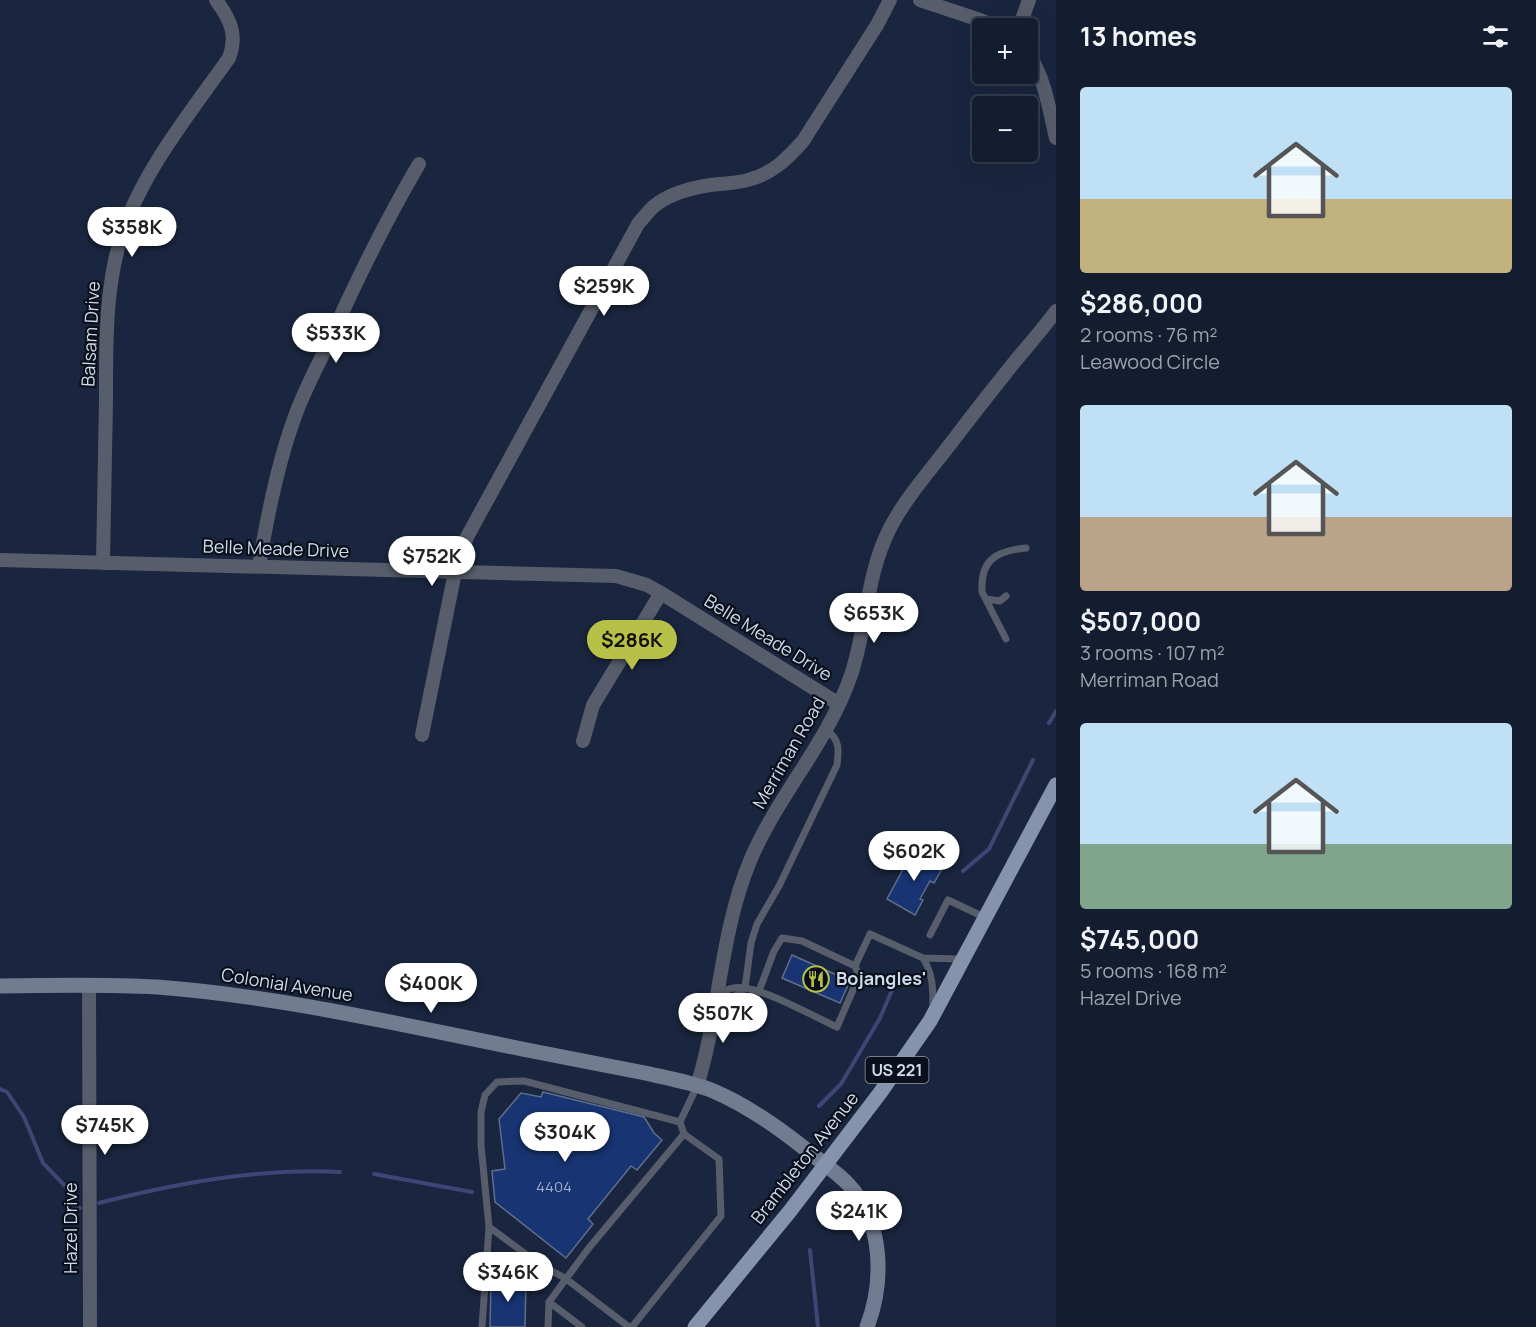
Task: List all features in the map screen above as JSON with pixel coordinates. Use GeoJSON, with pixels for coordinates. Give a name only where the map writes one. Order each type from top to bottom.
{"type":"FeatureCollection","features":[{"type":"Feature","properties":{"kind":"main road","name":"Brambleton Avenue"},"geometry":{"type":"LineString","coordinates":[[696,1327],[825,1165],[885,1086],[933,1015],[1056,785]]}},
{"type":"Feature","properties":{"kind":"main road","name":"Colonial Avenue"},"geometry":{"type":"LineString","coordinates":[[0,986],[156,987],[268,1001],[368,1018],[607,1065],[697,1086],[753,1111],[845,1181],[858,1196],[866,1211],[875,1239],[879,1279],[873,1311],[867,1327]]}},
{"type":"Feature","properties":{"kind":"street","name":"Balsam Drive"},"geometry":{"type":"LineString","coordinates":[[103,562],[106,345],[116,257],[124,229],[150,176],[179,128],[229,58],[233,48],[232,27],[228,16],[216,0]]}},
{"type":"Feature","properties":{"kind":"street"},"geometry":{"type":"LineString","coordinates":[[422,735],[455,572],[466,537],[638,224],[654,206],[678,193],[751,179],[779,165],[792,154],[803,141],[877,25],[890,0]]}},
{"type":"Feature","properties":{"kind":"street"},"geometry":{"type":"LineString","coordinates":[[920,0],[974,18]]}},
{"type":"Feature","properties":{"kind":"street"},"geometry":{"type":"LineString","coordinates":[[1022,18],[1029,0]]}},
{"type":"Feature","properties":{"kind":"street"},"geometry":{"type":"LineString","coordinates":[[1038,71],[1056,138]]}},
{"type":"Feature","properties":{"kind":"street"},"geometry":{"type":"LineString","coordinates":[[259,566],[264,532],[286,440],[294,417],[354,288],[400,196],[419,164]]}},
{"type":"Feature","properties":{"kind":"street","name":"Merriman Road"},"geometry":{"type":"LineString","coordinates":[[697,1086],[714,1015],[732,916],[751,860],[772,819],[826,730],[839,704],[851,674],[879,552],[900,510],[1056,311]]}},
{"type":"Feature","properties":{"kind":"street","name":"Belle Meade Drive"},"geometry":{"type":"LineString","coordinates":[[0,560],[616,576],[647,585],[661,593],[839,704]]}},
{"type":"Feature","properties":{"kind":"street"},"geometry":{"type":"LineString","coordinates":[[583,741],[593,705],[661,593]]}},
{"type":"Feature","properties":{"kind":"street","name":"Hazel Drive"},"geometry":{"type":"LineString","coordinates":[[89,985],[90,1327]]}},
{"type":"Feature","properties":{"kind":"lane"},"geometry":{"type":"LineString","coordinates":[[1006,639],[982,592],[982,584],[988,563],[995,556],[1005,550],[1026,548]]}},
{"type":"Feature","properties":{"kind":"lane"},"geometry":{"type":"LineString","coordinates":[[986,599],[1000,601],[1006,596]]}},
{"type":"Feature","properties":{"kind":"lane"},"geometry":{"type":"LineString","coordinates":[[714,1015],[745,988],[751,944],[757,924],[779,886],[837,765],[839,748],[835,736],[826,730]]}},
{"type":"Feature","properties":{"kind":"lane"},"geometry":{"type":"LineString","coordinates":[[930,935],[948,900],[984,917]]}},
{"type":"Feature","properties":{"kind":"lane"},"geometry":{"type":"LineString","coordinates":[[855,966],[870,934],[922,958],[961,959]]}},
{"type":"Feature","properties":{"kind":"lane"},"geometry":{"type":"LineString","coordinates":[[717,994],[730,988],[759,991],[837,1027],[859,976],[855,966],[802,941],[782,938],[774,951],[759,991]]}},
{"type":"Feature","properties":{"kind":"lane"},"geometry":{"type":"LineString","coordinates":[[922,958],[929,968],[933,982],[933,1015]]}},
{"type":"Feature","properties":{"kind":"lane"},"geometry":{"type":"LineString","coordinates":[[482,1327],[489,1227],[481,1145],[481,1112],[485,1095],[497,1082],[524,1081],[680,1122]]}},
{"type":"Feature","properties":{"kind":"lane"},"geometry":{"type":"LineString","coordinates":[[489,1227],[542,1266],[565,1278],[631,1327],[720,1216],[719,1159],[684,1134],[680,1122],[697,1086]]}},
{"type":"Feature","properties":{"kind":"lane"},"geometry":{"type":"LineString","coordinates":[[548,1327],[549,1302],[565,1278],[684,1134]]}},
{"type":"Feature","properties":{"kind":"lane"},"geometry":{"type":"LineString","coordinates":[[486,1272],[530,1274],[542,1266]]}},
{"type":"Feature","properties":{"kind":"lane"},"geometry":{"type":"LineString","coordinates":[[549,1302],[582,1327]]}},
{"type":"Feature","properties":{"kind":"building"},"geometry":{"type":"Polygon","coordinates":[[[913,851],[943,867],[934,883],[930,881],[920,899],[923,900],[915,915],[887,899],[913,851]]]}},
{"type":"Feature","properties":{"kind":"building","name":"Bojangles'"},"geometry":{"type":"Polygon","coordinates":[[[792,955],[850,981],[840,1003],[782,978],[792,955]]]}},
{"type":"Feature","properties":{"kind":"building"},"geometry":{"type":"Polygon","coordinates":[[[543,1092],[644,1117],[654,1133],[662,1140],[637,1170],[631,1166],[588,1219],[593,1224],[566,1258],[495,1202],[492,1171],[505,1169],[499,1119],[521,1093],[541,1097],[543,1092]]]}},
{"type":"Feature","properties":{"kind":"building"},"geometry":{"type":"Polygon","coordinates":[[[491,1279],[526,1280],[525,1327],[490,1327],[491,1279]]]}},
{"type":"Feature","properties":{"kind":"waterway"},"geometry":{"type":"LineString","coordinates":[[1049,723],[1056,711]]}},
{"type":"Feature","properties":{"kind":"waterway"},"geometry":{"type":"LineString","coordinates":[[963,871],[989,849],[1033,760]]}},
{"type":"Feature","properties":{"kind":"waterway"},"geometry":{"type":"LineString","coordinates":[[819,1106],[841,1084],[880,1018],[898,976]]}},
{"type":"Feature","properties":{"kind":"waterway"},"geometry":{"type":"LineString","coordinates":[[0,1089],[7,1092],[24,1117],[43,1163],[66,1187],[75,1209],[80,1208]]}},
{"type":"Feature","properties":{"kind":"waterway"},"geometry":{"type":"LineString","coordinates":[[99,1203],[218,1178],[279,1172],[340,1172]]}},
{"type":"Feature","properties":{"kind":"waterway"},"geometry":{"type":"LineString","coordinates":[[374,1174],[472,1192]]}},
{"type":"Feature","properties":{"kind":"waterway"},"geometry":{"type":"LineString","coordinates":[[810,1250],[818,1327]]}},
{"type":"Feature","properties":{"kind":"place","name":"Bojangles'"},"geometry":{"type":"Point","coordinates":[816,979]}}]}
